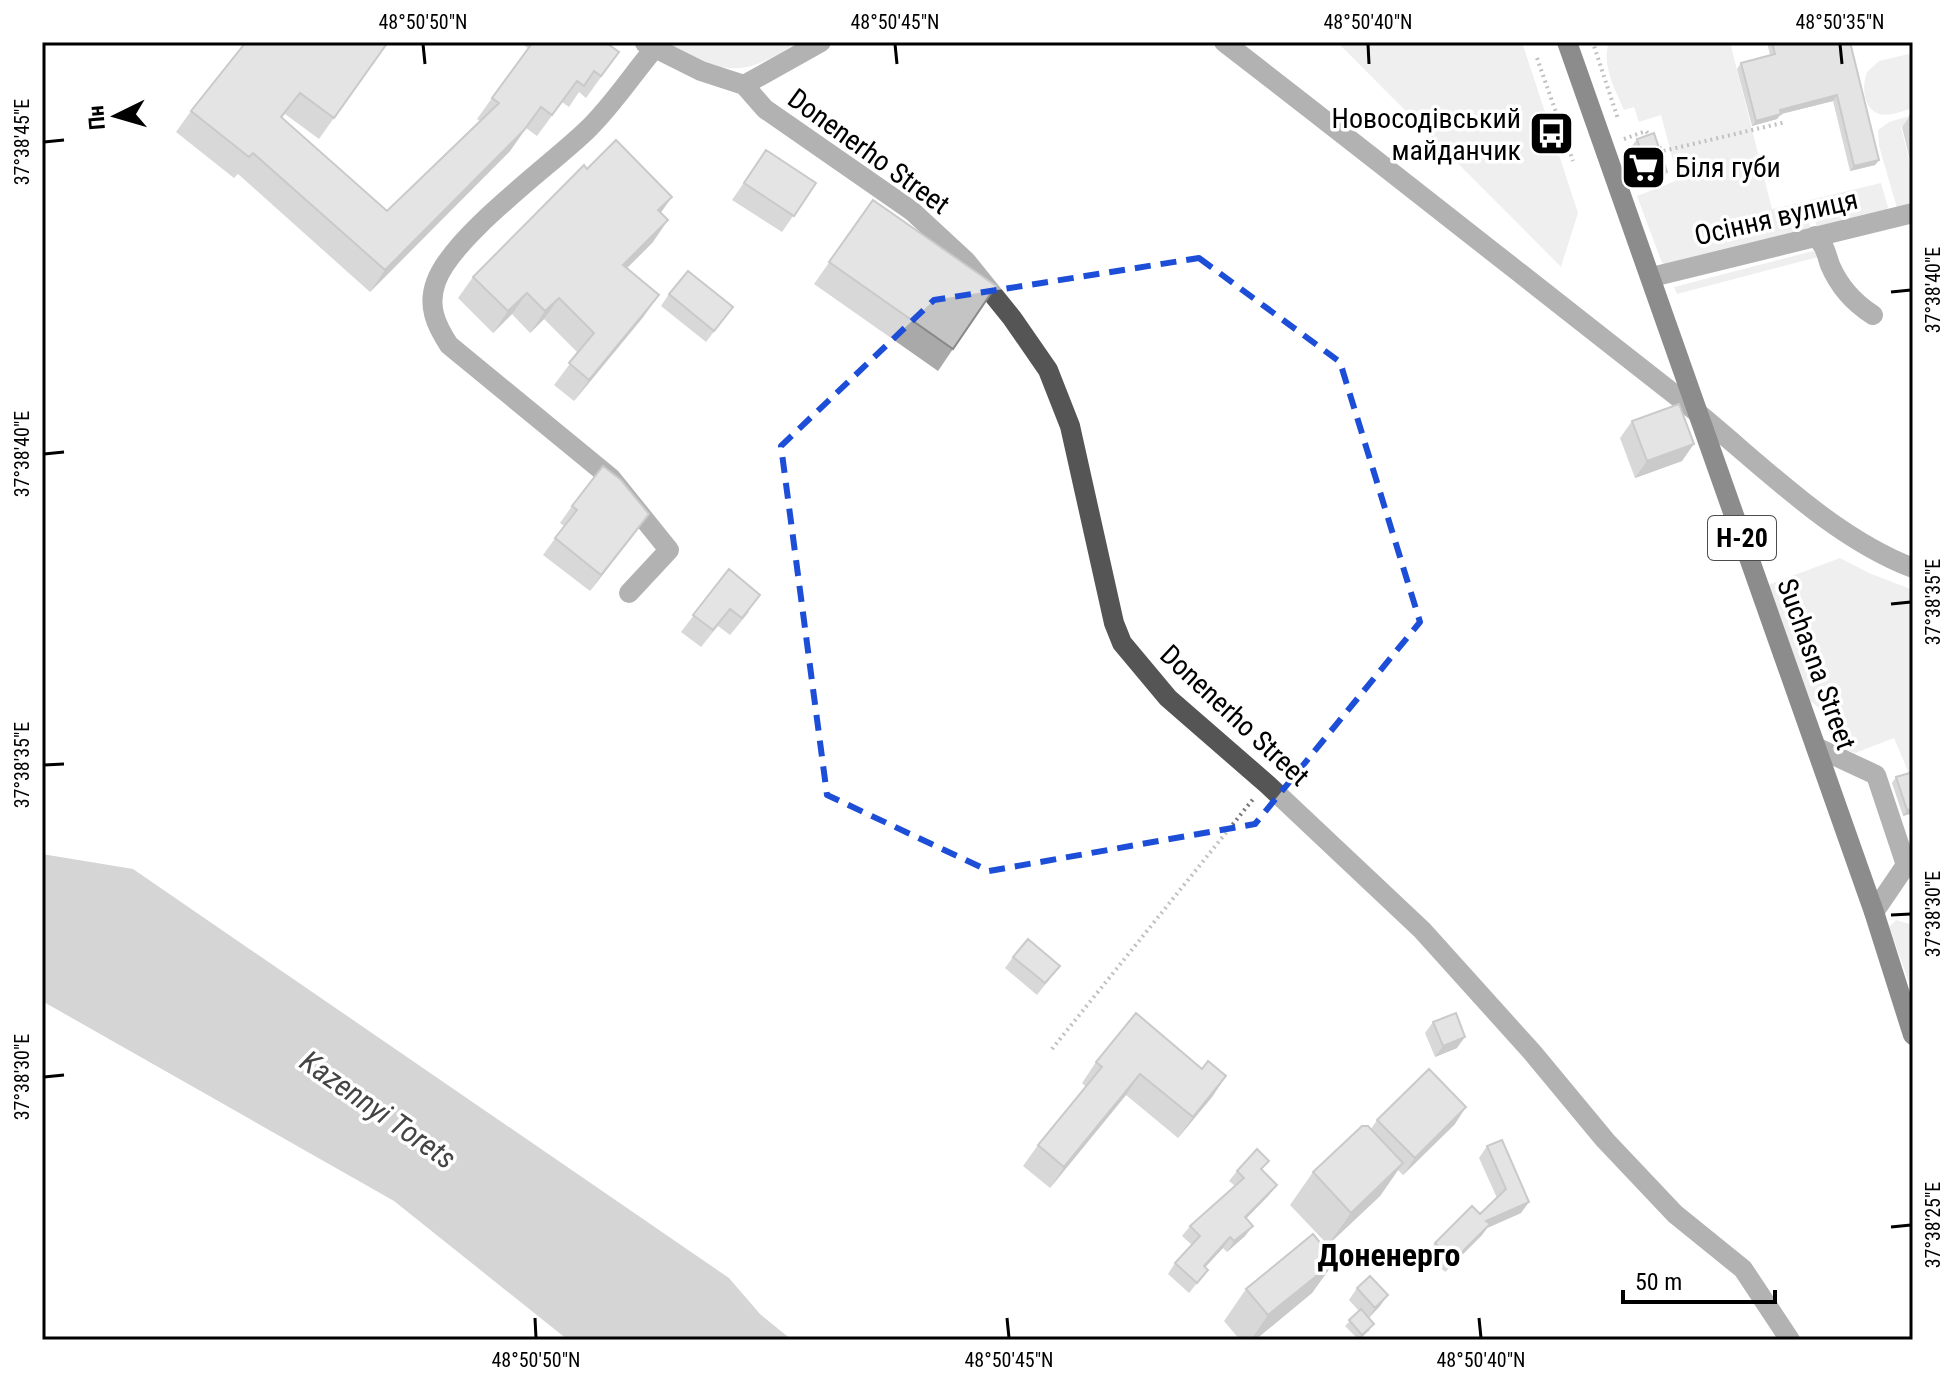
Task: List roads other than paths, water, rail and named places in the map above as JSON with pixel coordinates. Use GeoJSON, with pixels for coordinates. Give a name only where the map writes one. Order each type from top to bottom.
{"type":"FeatureCollection","features":[{"type":"Feature","properties":{"kind":"main road","name":"Suchasna Street"},"geometry":{"type":"LineString","coordinates":[[1567,42],[1874,912],[1913,1035]]}},
{"type":"Feature","properties":{"kind":"street"},"geometry":{"type":"LineString","coordinates":[[629,593],[669,550],[611,478],[449,345],[436,326],[431,305],[436,281],[452,254],[482,224],[590,128],[649,45],[701,71],[744,85],[821,42]]}},
{"type":"Feature","properties":{"kind":"street"},"geometry":{"type":"LineString","coordinates":[[1224,42],[1698,413],[1810,507],[1889,559],[1913,568]]}},
{"type":"Feature","properties":{"kind":"street","name":"Donenerho Street"},"geometry":{"type":"LineString","coordinates":[[744,85],[765,109],[912,211],[966,261],[1012,318],[1048,370],[1070,426],[1114,623],[1122,643],[1178,707],[1268,785],[1422,930],[1532,1052],[1605,1140],[1675,1214],[1743,1269],[1790,1340]]}},
{"type":"Feature","properties":{"kind":"street","name":"Осіння вулиця"},"geometry":{"type":"LineString","coordinates":[[1652,277],[1913,213]]}},
{"type":"Feature","properties":{"kind":"street"},"geometry":{"type":"LineString","coordinates":[[1815,236],[1825,247],[1836,277],[1849,295],[1873,315]]}},
{"type":"Feature","properties":{"kind":"street"},"geometry":{"type":"LineString","coordinates":[[1816,747],[1876,775],[1906,865],[1874,912]]}},
{"type":"Feature","properties":{"kind":"water","name":"Kazennyi Torets"},"geometry":{"type":"Polygon","coordinates":[[[42,854],[133,869],[729,1278],[760,1314],[792,1340],[568,1340],[394,1201],[42,1001],[42,854]]]}},
{"type":"Feature","properties":{"kind":"place","name":"Новосодівський майданчик"},"geometry":{"type":"Point","coordinates":[1552,134]}},
{"type":"Feature","properties":{"kind":"place","name":"Біля губи"},"geometry":{"type":"Point","coordinates":[1644,167]}},
{"type":"Feature","properties":{"kind":"district","name":"Доненерго"},"geometry":{"type":"Point","coordinates":[1389,1255]}}]}
